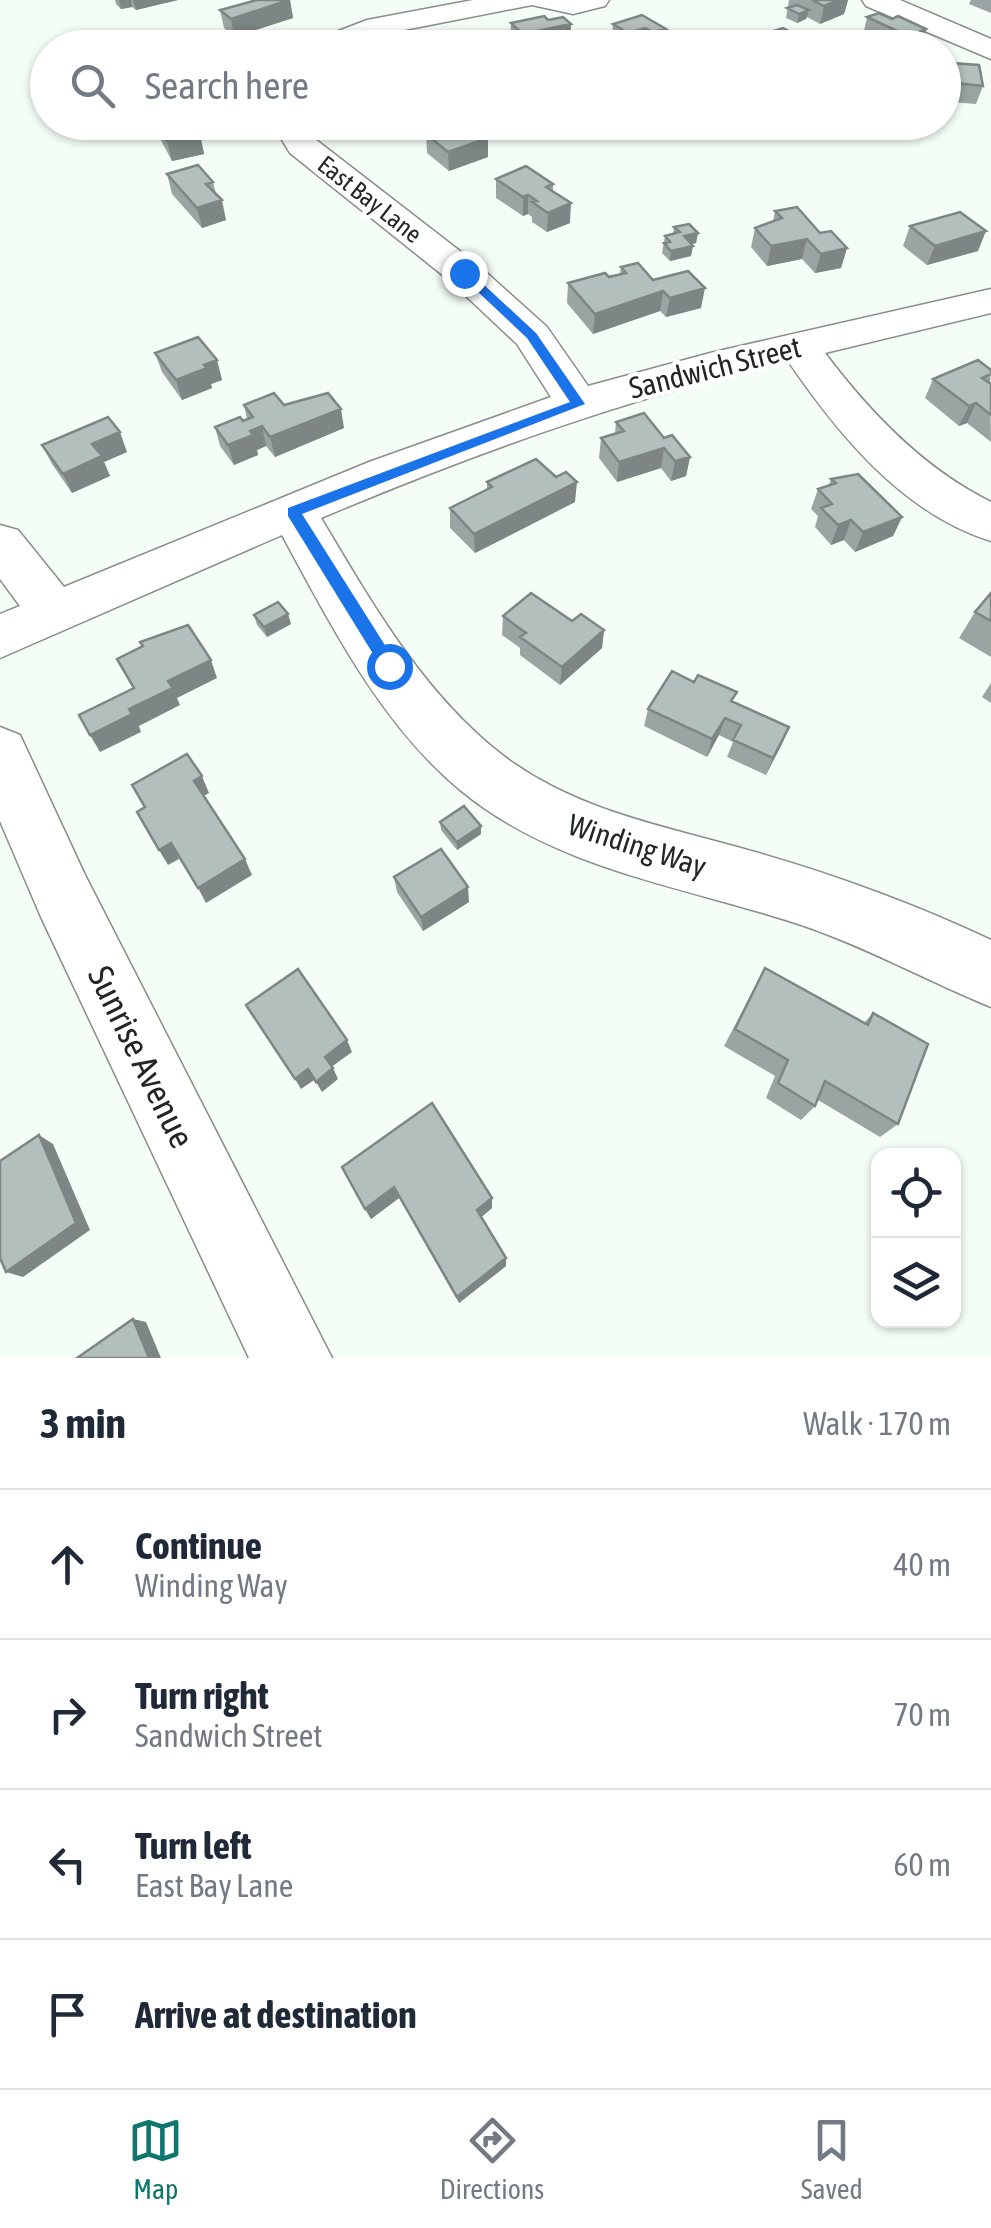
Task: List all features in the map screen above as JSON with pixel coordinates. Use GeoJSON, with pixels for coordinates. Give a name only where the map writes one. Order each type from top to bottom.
{"type":"FeatureCollection","features":[{"type":"Feature","properties":{"kind":"street"},"geometry":{"type":"LineString","coordinates":[[360,0],[377,26]]}},
{"type":"Feature","properties":{"kind":"street"},"geometry":{"type":"LineString","coordinates":[[367,30],[522,0]]}},
{"type":"Feature","properties":{"kind":"street"},"geometry":{"type":"LineString","coordinates":[[542,0],[573,5],[595,0]]}},
{"type":"Feature","properties":{"kind":"street"},"geometry":{"type":"LineString","coordinates":[[876,0],[945,30]]}},
{"type":"Feature","properties":{"kind":"street"},"geometry":{"type":"LineString","coordinates":[[961,37],[991,50]]}},
{"type":"Feature","properties":{"kind":"street","name":"East Bay Lane"},"geometry":{"type":"LineString","coordinates":[[298,140],[464,273],[532,336],[578,404]]}},
{"type":"Feature","properties":{"kind":"street","name":"Sandwich Street"},"geometry":{"type":"LineString","coordinates":[[0,636],[293,512],[578,404],[694,370],[991,301]]}},
{"type":"Feature","properties":{"kind":"street"},"geometry":{"type":"LineString","coordinates":[[798,347],[851,418],[890,454],[955,505],[991,523]]}},
{"type":"Feature","properties":{"kind":"street","name":"Winding Way"},"geometry":{"type":"LineString","coordinates":[[293,512],[348,605],[431,722],[457,750],[513,796],[570,828],[652,856],[793,893],[991,974]]}},
{"type":"Feature","properties":{"kind":"street"},"geometry":{"type":"LineString","coordinates":[[0,543],[55,613]]}},
{"type":"Feature","properties":{"kind":"street","name":"Sunrise Avenue"},"geometry":{"type":"LineString","coordinates":[[0,752],[71,913],[291,1358]]}},
{"type":"Feature","properties":{"kind":"building"},"geometry":{"type":"Polygon","coordinates":[[[257,0],[289,0],[231,19],[220,10],[257,0]]]}},
{"type":"Feature","properties":{"kind":"building"},"geometry":{"type":"Polygon","coordinates":[[[812,0],[839,0],[824,6],[812,0]]]}},
{"type":"Feature","properties":{"kind":"building"},"geometry":{"type":"Polygon","coordinates":[[[797,5],[809,10],[799,14],[787,8],[797,5]]]}},
{"type":"Feature","properties":{"kind":"building"},"geometry":{"type":"Polygon","coordinates":[[[879,13],[892,19],[898,16],[926,29],[895,30],[867,17],[879,13]]]}},
{"type":"Feature","properties":{"kind":"building"},"geometry":{"type":"Polygon","coordinates":[[[642,15],[666,29],[623,30],[613,24],[642,15]]]}},
{"type":"Feature","properties":{"kind":"building"},"geometry":{"type":"Polygon","coordinates":[[[544,16],[548,20],[563,17],[571,24],[518,30],[511,23],[544,16]]]}},
{"type":"Feature","properties":{"kind":"building"},"geometry":{"type":"Polygon","coordinates":[[[961,64],[979,65],[983,86],[961,84],[961,64]]]}},
{"type":"Feature","properties":{"kind":"building"},"geometry":{"type":"Polygon","coordinates":[[[433,140],[482,140],[448,152],[433,140]]]}},
{"type":"Feature","properties":{"kind":"building"},"geometry":{"type":"Polygon","coordinates":[[[198,165],[213,182],[206,184],[222,200],[197,208],[167,174],[198,165]]]}},
{"type":"Feature","properties":{"kind":"building"},"geometry":{"type":"Polygon","coordinates":[[[526,166],[553,184],[546,187],[571,203],[548,213],[528,195],[523,197],[496,179],[526,166]]]}},
{"type":"Feature","properties":{"kind":"building"},"geometry":{"type":"Polygon","coordinates":[[[797,207],[820,233],[831,231],[847,248],[821,254],[807,239],[771,246],[755,228],[782,218],[775,211],[797,207]]]}},
{"type":"Feature","properties":{"kind":"building"},"geometry":{"type":"Polygon","coordinates":[[[960,212],[986,231],[935,246],[910,226],[960,212]]]}},
{"type":"Feature","properties":{"kind":"building"},"geometry":{"type":"Polygon","coordinates":[[[689,224],[698,233],[684,236],[693,246],[671,251],[664,243],[670,242],[665,236],[680,232],[674,227],[689,224]]]}},
{"type":"Feature","properties":{"kind":"building"},"geometry":{"type":"Polygon","coordinates":[[[638,263],[653,280],[688,271],[705,288],[670,298],[663,291],[595,314],[568,283],[605,273],[609,277],[626,273],[621,267],[638,263]]]}},
{"type":"Feature","properties":{"kind":"building"},"geometry":{"type":"Polygon","coordinates":[[[198,337],[217,360],[176,380],[155,353],[198,337]]]}},
{"type":"Feature","properties":{"kind":"building"},"geometry":{"type":"Polygon","coordinates":[[[978,360],[991,370],[982,378],[991,384],[991,415],[976,403],[969,406],[933,379],[978,360]]]}},
{"type":"Feature","properties":{"kind":"building"},"geometry":{"type":"Polygon","coordinates":[[[274,393],[284,405],[328,393],[341,409],[270,437],[262,426],[250,431],[253,435],[228,445],[215,427],[240,417],[243,421],[253,417],[244,405],[274,393]]]}},
{"type":"Feature","properties":{"kind":"building"},"geometry":{"type":"Polygon","coordinates":[[[644,413],[664,438],[672,435],[690,457],[675,461],[664,448],[619,462],[601,438],[624,431],[616,422],[644,413]]]}},
{"type":"Feature","properties":{"kind":"building"},"geometry":{"type":"Polygon","coordinates":[[[108,417],[120,432],[92,444],[102,456],[63,474],[42,445],[108,417]]]}},
{"type":"Feature","properties":{"kind":"building"},"geometry":{"type":"Polygon","coordinates":[[[536,459],[556,477],[566,472],[577,482],[474,534],[450,508],[492,487],[487,482],[536,459]]]}},
{"type":"Feature","properties":{"kind":"building"},"geometry":{"type":"Polygon","coordinates":[[[858,474],[902,517],[863,532],[851,520],[838,525],[821,508],[832,504],[818,489],[836,483],[831,479],[858,474]]]}},
{"type":"Feature","properties":{"kind":"building"},"geometry":{"type":"Polygon","coordinates":[[[531,593],[572,621],[581,614],[604,630],[562,667],[520,637],[526,633],[503,616],[531,593]]]}},
{"type":"Feature","properties":{"kind":"building"},"geometry":{"type":"Polygon","coordinates":[[[991,593],[991,621],[975,612],[991,593]]]}},
{"type":"Feature","properties":{"kind":"building"},"geometry":{"type":"Polygon","coordinates":[[[278,602],[288,614],[264,627],[254,615],[278,602]]]}},
{"type":"Feature","properties":{"kind":"building"},"geometry":{"type":"Polygon","coordinates":[[[188,625],[211,660],[168,681],[173,688],[129,709],[132,714],[90,735],[79,715],[134,688],[117,659],[143,646],[140,642],[188,625]]]}},
{"type":"Feature","properties":{"kind":"building"},"geometry":{"type":"Polygon","coordinates":[[[672,671],[694,682],[698,675],[737,692],[731,701],[789,727],[773,758],[733,740],[741,725],[725,718],[712,739],[648,709],[672,671]]]}},
{"type":"Feature","properties":{"kind":"building"},"geometry":{"type":"Polygon","coordinates":[[[187,754],[202,776],[194,781],[245,859],[198,888],[171,843],[159,850],[137,812],[145,807],[132,785],[187,754]]]}},
{"type":"Feature","properties":{"kind":"building"},"geometry":{"type":"Polygon","coordinates":[[[464,806],[481,826],[457,842],[440,822],[464,806]]]}},
{"type":"Feature","properties":{"kind":"building"},"geometry":{"type":"Polygon","coordinates":[[[441,849],[468,887],[421,917],[394,877],[441,849]]]}},
{"type":"Feature","properties":{"kind":"building"},"geometry":{"type":"Polygon","coordinates":[[[765,968],[868,1025],[873,1013],[928,1044],[898,1124],[825,1081],[815,1106],[778,1083],[788,1060],[735,1029],[765,968]]]}},
{"type":"Feature","properties":{"kind":"building"},"geometry":{"type":"Polygon","coordinates":[[[298,969],[347,1040],[325,1057],[333,1068],[316,1082],[308,1069],[295,1079],[246,1005],[298,969]]]}},
{"type":"Feature","properties":{"kind":"building"},"geometry":{"type":"Polygon","coordinates":[[[432,1103],[492,1198],[477,1210],[506,1258],[457,1297],[394,1187],[365,1209],[342,1167],[432,1103]]]}},
{"type":"Feature","properties":{"kind":"building"},"geometry":{"type":"Polygon","coordinates":[[[39,1135],[76,1223],[6,1272],[0,1258],[0,1161],[39,1135]]]}},
{"type":"Feature","properties":{"kind":"building"},"geometry":{"type":"Polygon","coordinates":[[[133,1319],[149,1358],[77,1358],[133,1319]]]}},
{"type":"Feature","properties":{"kind":"route"},"geometry":{"type":"LineString","coordinates":[[389,666],[293,512],[578,404],[532,336],[464,273]]}}]}
